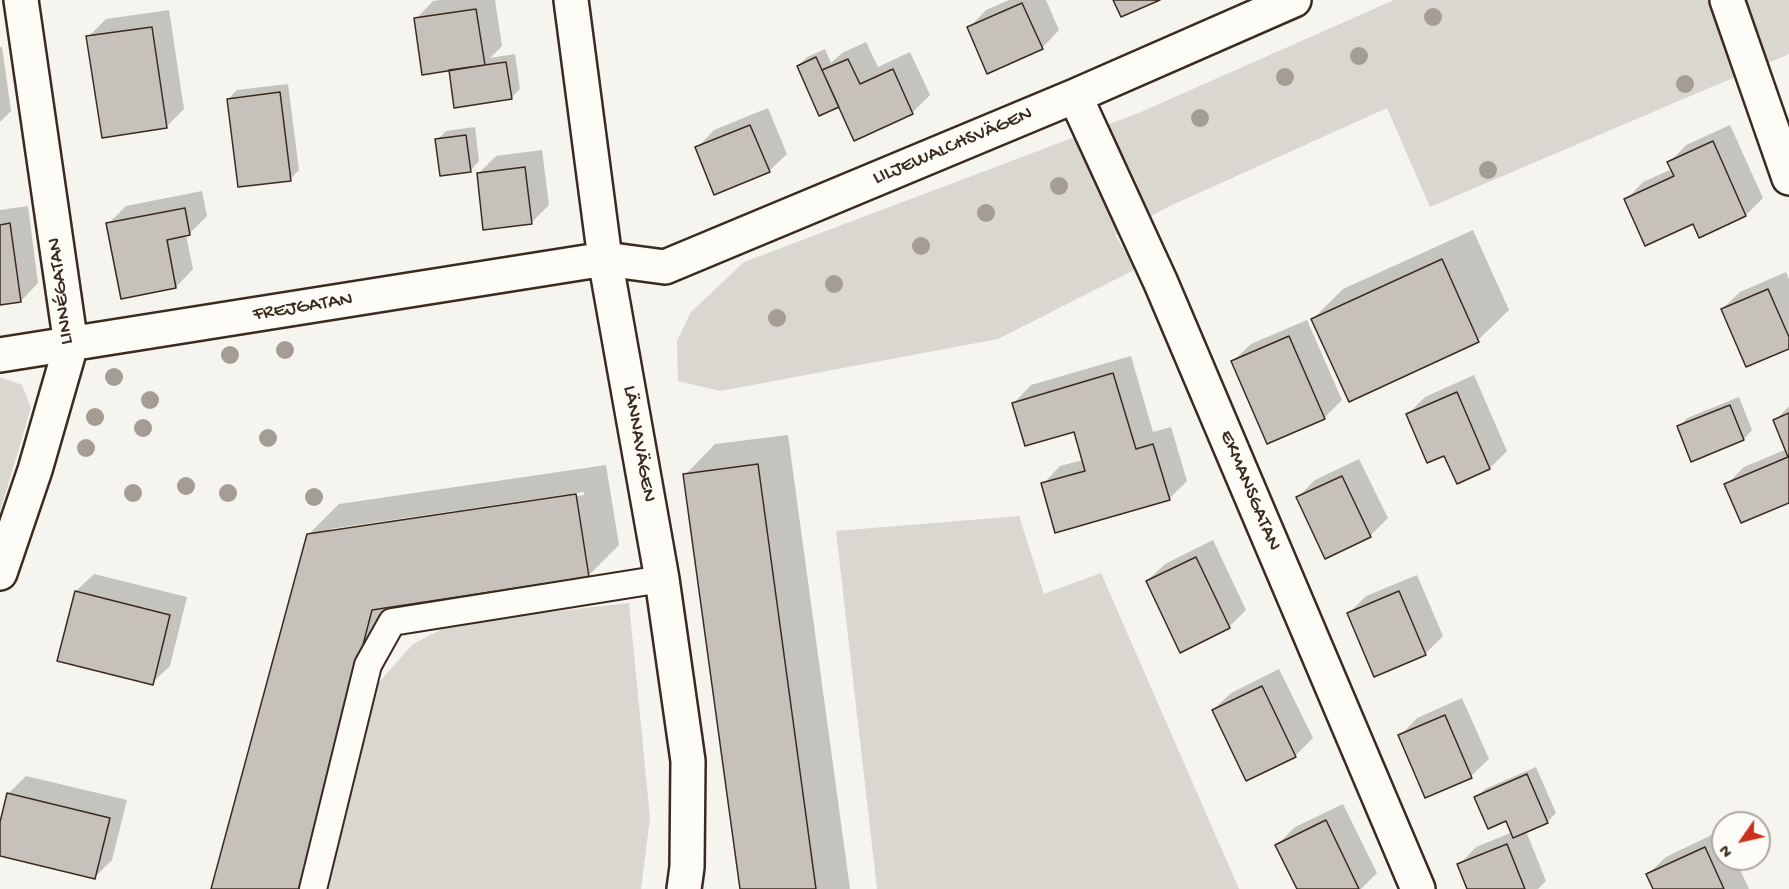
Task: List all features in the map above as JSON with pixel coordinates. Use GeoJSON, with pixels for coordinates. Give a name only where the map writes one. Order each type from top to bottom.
{"type":"FeatureCollection","features":[{"type":"Feature","properties":{"kind":"street","name":"LINNÉGATAN"},"geometry":{"type":"LineString","coordinates":[[0,573],[35,470],[72,345],[21,0]]}},
{"type":"Feature","properties":{"kind":"street","name":"LÄNNAVÄGEN"},"geometry":{"type":"LineString","coordinates":[[572,0],[605,259],[662,579],[688,761],[687,867],[684,889]]}},
{"type":"Feature","properties":{"kind":"street","name":"LILJEWALCHSVÄGEN"},"geometry":{"type":"LineString","coordinates":[[605,259],[665,267],[1075,96],[1294,0]]}},
{"type":"Feature","properties":{"kind":"street"},"geometry":{"type":"LineString","coordinates":[[1727,0],[1789,178]]}},
{"type":"Feature","properties":{"kind":"street","name":"EKMANSGATAN"},"geometry":{"type":"LineString","coordinates":[[1075,96],[1161,283],[1418,889]]}},
{"type":"Feature","properties":{"kind":"street","name":"FREJGATAN"},"geometry":{"type":"LineString","coordinates":[[0,355],[605,259]]}},
{"type":"Feature","properties":{"kind":"lane"},"geometry":{"type":"LineString","coordinates":[[313,889],[368,665],[393,622],[662,579]]}},
{"type":"Feature","properties":{"kind":"shaded area"},"geometry":{"type":"Polygon","coordinates":[[[1394,0],[1789,0],[1789,54],[1430,207],[1387,108],[1170,206],[1115,235],[1136,269],[998,339],[720,391],[678,381],[677,341],[691,312],[744,262],[1141,112],[1394,0]]]}},
{"type":"Feature","properties":{"kind":"shaded area"},"geometry":{"type":"Polygon","coordinates":[[[0,377],[22,385],[31,408],[0,512],[0,377]]]}},
{"type":"Feature","properties":{"kind":"shaded area"},"geometry":{"type":"Polygon","coordinates":[[[1019,516],[1044,594],[1101,573],[1239,889],[877,889],[836,531],[1019,516]]]}},
{"type":"Feature","properties":{"kind":"shaded area"},"geometry":{"type":"Polygon","coordinates":[[[629,603],[650,818],[641,889],[324,889],[374,688],[413,644],[454,623],[629,603]]]}},
{"type":"Feature","properties":{"kind":"building"},"geometry":{"type":"Polygon","coordinates":[[[1113,0],[1160,0],[1121,17],[1113,0]]]}},
{"type":"Feature","properties":{"kind":"building"},"geometry":{"type":"Polygon","coordinates":[[[1022,3],[1043,49],[987,74],[967,27],[1022,3]]]}},
{"type":"Feature","properties":{"kind":"building"},"geometry":{"type":"Polygon","coordinates":[[[476,9],[485,65],[422,75],[414,18],[476,9]]]}},
{"type":"Feature","properties":{"kind":"building"},"geometry":{"type":"Polygon","coordinates":[[[152,27],[167,128],[102,138],[86,36],[152,27]]]}},
{"type":"Feature","properties":{"kind":"building"},"geometry":{"type":"Polygon","coordinates":[[[816,57],[839,107],[819,116],[797,66],[816,57]]]}},
{"type":"Feature","properties":{"kind":"building"},"geometry":{"type":"Polygon","coordinates":[[[848,59],[860,84],[893,69],[913,114],[854,141],[822,70],[848,59]]]}},
{"type":"Feature","properties":{"kind":"building"},"geometry":{"type":"Polygon","coordinates":[[[506,62],[512,99],[454,108],[449,70],[506,62]]]}},
{"type":"Feature","properties":{"kind":"building"},"geometry":{"type":"Polygon","coordinates":[[[280,92],[291,181],[238,187],[227,99],[280,92]]]}},
{"type":"Feature","properties":{"kind":"building"},"geometry":{"type":"Polygon","coordinates":[[[750,125],[770,172],[714,195],[695,147],[750,125]]]}},
{"type":"Feature","properties":{"kind":"building"},"geometry":{"type":"Polygon","coordinates":[[[466,135],[471,172],[440,176],[435,139],[466,135]]]}},
{"type":"Feature","properties":{"kind":"building"},"geometry":{"type":"Polygon","coordinates":[[[1713,141],[1746,216],[1699,238],[1693,224],[1645,246],[1624,199],[1674,176],[1667,162],[1713,141]]]}},
{"type":"Feature","properties":{"kind":"building"},"geometry":{"type":"Polygon","coordinates":[[[525,167],[532,224],[483,230],[477,173],[525,167]]]}},
{"type":"Feature","properties":{"kind":"building"},"geometry":{"type":"Polygon","coordinates":[[[185,208],[190,235],[167,240],[176,288],[121,299],[106,223],[185,208]]]}},
{"type":"Feature","properties":{"kind":"building"},"geometry":{"type":"Polygon","coordinates":[[[10,223],[21,302],[0,305],[0,225],[10,223]]]}},
{"type":"Feature","properties":{"kind":"building"},"geometry":{"type":"Polygon","coordinates":[[[1442,259],[1479,342],[1349,402],[1311,319],[1442,259]]]}},
{"type":"Feature","properties":{"kind":"building"},"geometry":{"type":"Polygon","coordinates":[[[1768,289],[1789,337],[1789,349],[1746,367],[1721,309],[1768,289]]]}},
{"type":"Feature","properties":{"kind":"building"},"geometry":{"type":"Polygon","coordinates":[[[1289,336],[1325,419],[1267,444],[1231,361],[1289,336]]]}},
{"type":"Feature","properties":{"kind":"building"},"geometry":{"type":"Polygon","coordinates":[[[1113,373],[1136,449],[1153,444],[1170,500],[1055,533],[1041,483],[1085,471],[1074,432],[1025,446],[1012,403],[1113,373]]]}},
{"type":"Feature","properties":{"kind":"building"},"geometry":{"type":"Polygon","coordinates":[[[1457,392],[1490,469],[1457,484],[1444,456],[1427,463],[1406,414],[1457,392]]]}},
{"type":"Feature","properties":{"kind":"building"},"geometry":{"type":"Polygon","coordinates":[[[1730,405],[1744,440],[1691,462],[1677,426],[1730,405]]]}},
{"type":"Feature","properties":{"kind":"building"},"geometry":{"type":"Polygon","coordinates":[[[1789,413],[1789,503],[1741,523],[1724,484],[1788,457],[1773,420],[1789,413]]]}},
{"type":"Feature","properties":{"kind":"building"},"geometry":{"type":"Polygon","coordinates":[[[758,464],[816,889],[740,889],[683,474],[758,464]]]}},
{"type":"Feature","properties":{"kind":"building"},"geometry":{"type":"Polygon","coordinates":[[[1342,476],[1371,537],[1325,559],[1296,497],[1342,476]]]}},
{"type":"Feature","properties":{"kind":"building"},"geometry":{"type":"Polygon","coordinates":[[[576,494],[589,577],[372,610],[300,889],[211,889],[307,534],[576,494]]]}},
{"type":"Feature","properties":{"kind":"building"},"geometry":{"type":"Polygon","coordinates":[[[1196,557],[1230,628],[1180,653],[1146,581],[1196,557]]]}},
{"type":"Feature","properties":{"kind":"building"},"geometry":{"type":"Polygon","coordinates":[[[75,591],[170,615],[153,685],[57,661],[75,591]]]}},
{"type":"Feature","properties":{"kind":"building"},"geometry":{"type":"Polygon","coordinates":[[[1399,591],[1426,655],[1374,677],[1347,613],[1399,591]]]}},
{"type":"Feature","properties":{"kind":"building"},"geometry":{"type":"Polygon","coordinates":[[[1262,686],[1296,757],[1246,781],[1212,710],[1262,686]]]}},
{"type":"Feature","properties":{"kind":"building"},"geometry":{"type":"Polygon","coordinates":[[[1445,715],[1472,778],[1425,798],[1398,735],[1445,715]]]}},
{"type":"Feature","properties":{"kind":"building"},"geometry":{"type":"Polygon","coordinates":[[[1527,774],[1548,823],[1513,838],[1506,821],[1488,829],[1474,797],[1527,774]]]}},
{"type":"Feature","properties":{"kind":"building"},"geometry":{"type":"Polygon","coordinates":[[[7,793],[110,818],[95,879],[0,856],[0,822],[7,793]]]}},
{"type":"Feature","properties":{"kind":"building"},"geometry":{"type":"Polygon","coordinates":[[[1326,820],[1359,889],[1297,889],[1275,845],[1326,820]]]}},
{"type":"Feature","properties":{"kind":"building"},"geometry":{"type":"Polygon","coordinates":[[[1507,844],[1525,889],[1467,889],[1457,864],[1507,844]]]}},
{"type":"Feature","properties":{"kind":"building"},"geometry":{"type":"Polygon","coordinates":[[[1705,847],[1711,860],[1711,871],[1716,871],[1724,889],[1653,889],[1646,874],[1705,847]]]}}]}
